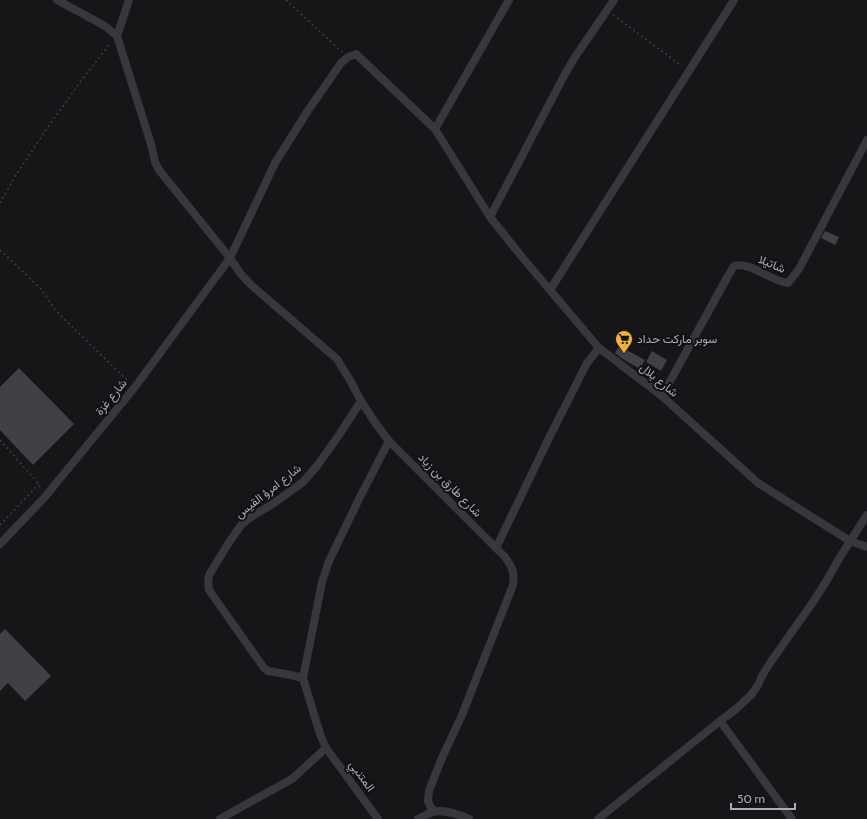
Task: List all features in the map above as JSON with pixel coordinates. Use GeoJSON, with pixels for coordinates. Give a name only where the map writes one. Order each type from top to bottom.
{"type":"FeatureCollection","features":[{"type":"Feature","properties":{"kind":"street"},"geometry":{"type":"LineString","coordinates":[[57,0],[105,26],[117,36],[129,0]]}},
{"type":"Feature","properties":{"kind":"street"},"geometry":{"type":"LineString","coordinates":[[435,129],[510,0]]}},
{"type":"Feature","properties":{"kind":"street"},"geometry":{"type":"LineString","coordinates":[[490,217],[564,74],[614,0]]}},
{"type":"Feature","properties":{"kind":"street"},"geometry":{"type":"LineString","coordinates":[[550,290],[734,0]]}},
{"type":"Feature","properties":{"kind":"street","name":"شارع طارق بن زياد"},"geometry":{"type":"LineString","coordinates":[[117,36],[151,144],[155,162],[159,170],[251,285],[337,359],[361,401],[389,441],[505,557],[510,564],[514,575],[513,585],[462,715],[441,760],[429,791],[428,801],[434,811]]}},
{"type":"Feature","properties":{"kind":"street","name":"شارع بلال"},"geometry":{"type":"LineString","coordinates":[[348,57],[356,54],[435,129],[490,217],[598,348],[662,396],[758,484],[850,540],[867,547]]}},
{"type":"Feature","properties":{"kind":"street","name":"شارع غزة"},"geometry":{"type":"LineString","coordinates":[[0,544],[44,498],[135,387],[230,258],[275,163],[307,112],[341,63],[348,57]]}},
{"type":"Feature","properties":{"kind":"street","name":"شاتيلا"},"geometry":{"type":"LineString","coordinates":[[662,396],[734,266],[739,264],[745,265],[774,280],[788,283],[792,279],[799,269],[867,140]]}},
{"type":"Feature","properties":{"kind":"street"},"geometry":{"type":"LineString","coordinates":[[496,548],[587,363],[598,348]]}},
{"type":"Feature","properties":{"kind":"street","name":"شارع امرؤ القيس"},"geometry":{"type":"LineString","coordinates":[[303,678],[268,671],[264,668],[209,590],[209,575],[241,525],[303,482],[317,466],[340,435],[361,401]]}},
{"type":"Feature","properties":{"kind":"street"},"geometry":{"type":"LineString","coordinates":[[220,819],[292,779],[326,748],[320,734],[303,678],[322,582],[329,561],[389,441]]}},
{"type":"Feature","properties":{"kind":"street"},"geometry":{"type":"LineString","coordinates":[[598,819],[720,720],[736,709],[751,695],[770,663],[827,580],[850,540],[867,515]]}},
{"type":"Feature","properties":{"kind":"street"},"geometry":{"type":"LineString","coordinates":[[720,720],[792,819]]}},
{"type":"Feature","properties":{"kind":"street","name":"المتنبي"},"geometry":{"type":"LineString","coordinates":[[326,748],[378,819]]}},
{"type":"Feature","properties":{"kind":"street"},"geometry":{"type":"LineString","coordinates":[[418,819],[434,811],[457,814],[469,819]]}},
{"type":"Feature","properties":{"kind":"path"},"geometry":{"type":"LineString","coordinates":[[286,0],[348,57]]}},
{"type":"Feature","properties":{"kind":"path"},"geometry":{"type":"LineString","coordinates":[[607,10],[689,72]]}},
{"type":"Feature","properties":{"kind":"path"},"geometry":{"type":"LineString","coordinates":[[0,203],[16,175],[78,84],[117,36]]}},
{"type":"Feature","properties":{"kind":"path"},"geometry":{"type":"LineString","coordinates":[[0,250],[42,289],[56,311],[135,387]]}},
{"type":"Feature","properties":{"kind":"path"},"geometry":{"type":"LineString","coordinates":[[0,440],[38,483],[44,498]]}},
{"type":"Feature","properties":{"kind":"path"},"geometry":{"type":"LineString","coordinates":[[0,525],[36,488],[38,483]]}},
{"type":"Feature","properties":{"kind":"building"},"geometry":{"type":"Polygon","coordinates":[[[825,231],[839,237],[835,245],[821,238],[825,231]]]}},
{"type":"Feature","properties":{"kind":"building"},"geometry":{"type":"Polygon","coordinates":[[[619,346],[645,360],[640,369],[615,353],[619,346]]]}},
{"type":"Feature","properties":{"kind":"building"},"geometry":{"type":"Polygon","coordinates":[[[652,351],[667,360],[661,371],[646,362],[652,351]]]}},
{"type":"Feature","properties":{"kind":"building"},"geometry":{"type":"Polygon","coordinates":[[[19,368],[74,424],[33,465],[0,430],[0,387],[19,368]]]}},
{"type":"Feature","properties":{"kind":"building"},"geometry":{"type":"Polygon","coordinates":[[[5,629],[51,676],[25,701],[8,683],[0,691],[0,634],[5,629]]]}},
{"type":"Feature","properties":{"kind":"place","name":"سوبر ماركت حداد"},"geometry":{"type":"Point","coordinates":[624,354]}}]}
